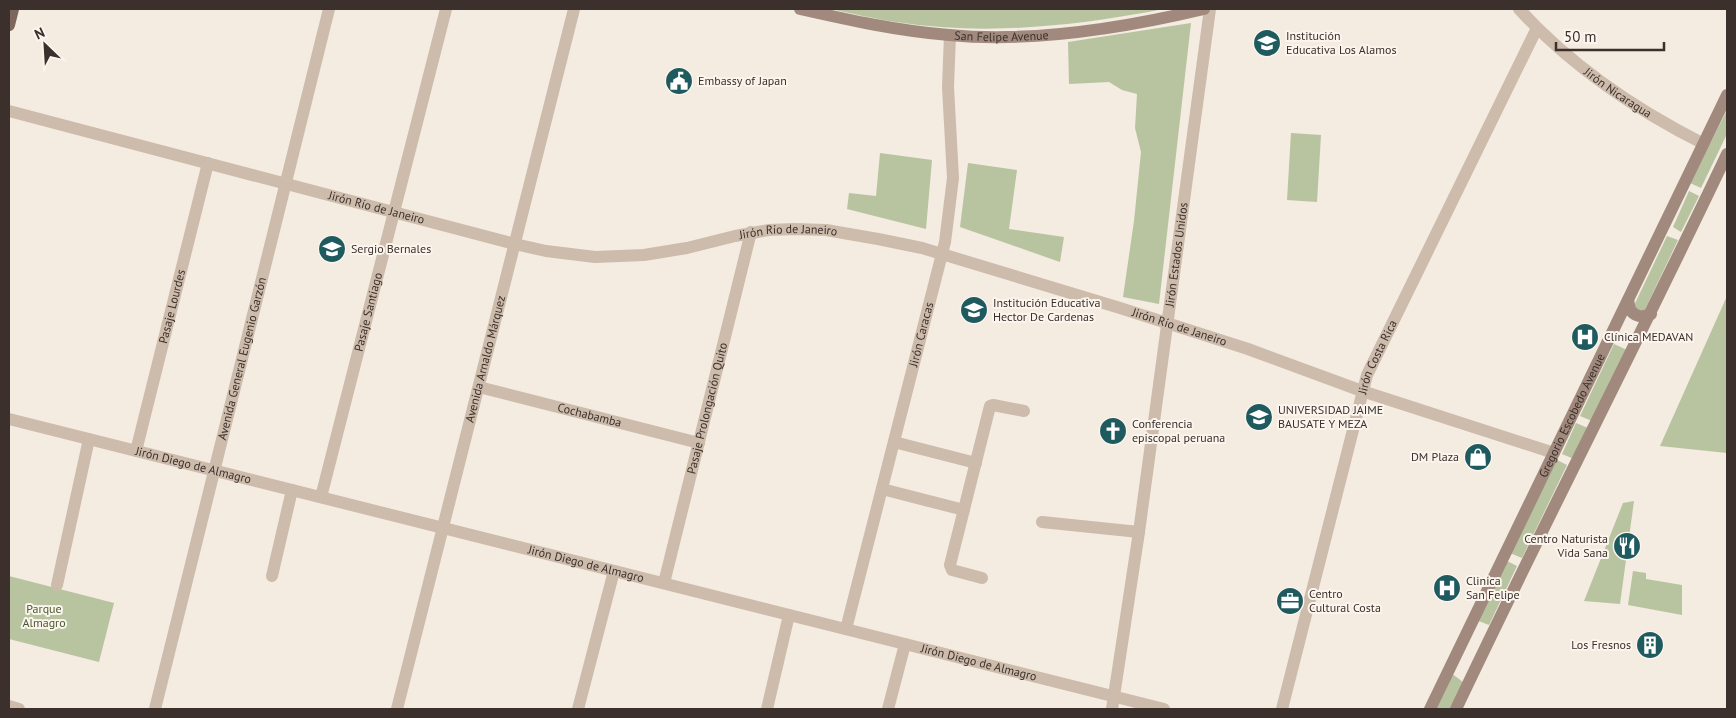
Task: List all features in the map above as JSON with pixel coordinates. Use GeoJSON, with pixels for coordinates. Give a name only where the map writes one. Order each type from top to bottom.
{"type":"FeatureCollection","features":[{"type":"Feature","properties":{"kind":"main road"},"geometry":{"type":"LineString","coordinates":[[9,25],[13,9]]}},
{"type":"Feature","properties":{"kind":"street","name":"Avenida General Eugenio Garzón"},"geometry":{"type":"LineString","coordinates":[[155,709],[329,9]]}},
{"type":"Feature","properties":{"kind":"street","name":"Pasaje Santiago"},"geometry":{"type":"LineString","coordinates":[[321,497],[446,9]]}},
{"type":"Feature","properties":{"kind":"street","name":"Avenida Arnaldo Márquez"},"geometry":{"type":"LineString","coordinates":[[397,709],[574,9]]}},
{"type":"Feature","properties":{"kind":"street","name":"San Felipe Avenue"},"geometry":{"type":"LineString","coordinates":[[800,9],[861,23],[950,35],[1003,36],[1072,33],[1137,23],[1204,9]]}},
{"type":"Feature","properties":{"kind":"street","name":"Jirón Estados Unidos"},"geometry":{"type":"LineString","coordinates":[[1114,703],[1210,9]]}},
{"type":"Feature","properties":{"kind":"street","name":"Jirón Nicaragua"},"geometry":{"type":"LineString","coordinates":[[1519,9],[1567,56],[1612,91],[1667,126],[1704,144]]}},
{"type":"Feature","properties":{"kind":"street","name":"Jirón Costa Rica"},"geometry":{"type":"LineString","coordinates":[[1282,709],[1367,375],[1537,28]]}},
{"type":"Feature","properties":{"kind":"street","name":"Jirón Caracas"},"geometry":{"type":"LineString","coordinates":[[846,629],[945,242],[953,178],[948,87],[950,35]]}},
{"type":"Feature","properties":{"kind":"street","name":"Gregorio Escobedo Avenue"},"geometry":{"type":"LineString","coordinates":[[1430,709],[1727,95]]}},
{"type":"Feature","properties":{"kind":"street","name":"Jirón Río de Janeiro"},"geometry":{"type":"LineString","coordinates":[[9,112],[515,244],[546,250],[595,257],[644,255],[687,248],[751,232],[794,229],[826,230],[922,248],[1167,323],[1554,453]]}},
{"type":"Feature","properties":{"kind":"street","name":"Gregorio Escobedo Avenue"},"geometry":{"type":"LineString","coordinates":[[1456,709],[1651,314],[1727,154]]}},
{"type":"Feature","properties":{"kind":"street","name":"Pasaje Lourdes"},"geometry":{"type":"LineString","coordinates":[[136,451],[208,163]]}},
{"type":"Feature","properties":{"kind":"street","name":"Pasaje Prolongación Quito"},"geometry":{"type":"LineString","coordinates":[[664,584],[751,232]]}},
{"type":"Feature","properties":{"kind":"street"},"geometry":{"type":"LineString","coordinates":[[1628,300],[1630,310],[1637,316],[1642,317],[1651,314]]}},
{"type":"Feature","properties":{"kind":"street"},"geometry":{"type":"LineString","coordinates":[[1617,323],[1624,320],[1632,321],[1638,326],[1640,333]]}},
{"type":"Feature","properties":{"kind":"street","name":"Cochabamba"},"geometry":{"type":"LineString","coordinates":[[478,387],[699,443]]}},
{"type":"Feature","properties":{"kind":"street"},"geometry":{"type":"LineString","coordinates":[[982,578],[950,568],[990,406],[993,404],[1024,411]]}},
{"type":"Feature","properties":{"kind":"street","name":"Jirón Diego de Almagro"},"geometry":{"type":"LineString","coordinates":[[9,419],[905,644],[1114,703],[1164,709]]}},
{"type":"Feature","properties":{"kind":"street"},"geometry":{"type":"LineString","coordinates":[[57,585],[90,439]]}},
{"type":"Feature","properties":{"kind":"street"},"geometry":{"type":"LineString","coordinates":[[894,442],[976,463]]}},
{"type":"Feature","properties":{"kind":"street"},"geometry":{"type":"LineString","coordinates":[[882,489],[964,510]]}},
{"type":"Feature","properties":{"kind":"street"},"geometry":{"type":"LineString","coordinates":[[272,576],[292,490]]}},
{"type":"Feature","properties":{"kind":"street"},"geometry":{"type":"LineString","coordinates":[[1042,522],[1139,532]]}},
{"type":"Feature","properties":{"kind":"street"},"geometry":{"type":"LineString","coordinates":[[578,709],[614,571]]}},
{"type":"Feature","properties":{"kind":"street"},"geometry":{"type":"LineString","coordinates":[[767,709],[789,615]]}},
{"type":"Feature","properties":{"kind":"street"},"geometry":{"type":"LineString","coordinates":[[888,709],[905,644]]}},
{"type":"Feature","properties":{"kind":"street"},"geometry":{"type":"LineString","coordinates":[[1462,645],[1482,655]]}},
{"type":"Feature","properties":{"kind":"street"},"geometry":{"type":"LineString","coordinates":[[9,706],[19,709]]}},
{"type":"Feature","properties":{"kind":"green space"},"geometry":{"type":"Polygon","coordinates":[[[829,9],[1164,9],[1098,20],[997,29],[930,26],[888,21],[829,9]]]}},
{"type":"Feature","properties":{"kind":"green space"},"geometry":{"type":"Polygon","coordinates":[[[1191,23],[1159,304],[1123,297],[1134,221],[1141,152],[1135,128],[1137,94],[1122,90],[1109,82],[1069,84],[1068,42],[1191,23]]]}},
{"type":"Feature","properties":{"kind":"green space"},"geometry":{"type":"Polygon","coordinates":[[[1727,110],[1727,134],[1701,188],[1690,183],[1727,110]]]}},
{"type":"Feature","properties":{"kind":"green space"},"geometry":{"type":"Polygon","coordinates":[[[1291,133],[1321,135],[1317,202],[1287,200],[1291,133]]]}},
{"type":"Feature","properties":{"kind":"green space"},"geometry":{"type":"Polygon","coordinates":[[[880,153],[932,160],[926,229],[847,209],[849,193],[876,196],[880,153]]]}},
{"type":"Feature","properties":{"kind":"green space"},"geometry":{"type":"Polygon","coordinates":[[[968,163],[1017,170],[1009,229],[1064,237],[1060,262],[960,227],[968,163]]]}},
{"type":"Feature","properties":{"kind":"green space"},"geometry":{"type":"Polygon","coordinates":[[[1689,191],[1699,196],[1681,232],[1673,227],[1689,191]]]}},
{"type":"Feature","properties":{"kind":"green space"},"geometry":{"type":"Polygon","coordinates":[[[1667,236],[1678,240],[1641,318],[1630,314],[1667,236]]]}},
{"type":"Feature","properties":{"kind":"green space"},"geometry":{"type":"Polygon","coordinates":[[[1727,296],[1727,453],[1660,446],[1727,296]]]}},
{"type":"Feature","properties":{"kind":"green space"},"geometry":{"type":"Polygon","coordinates":[[[1614,344],[1627,350],[1592,421],[1580,416],[1614,344]]]}},
{"type":"Feature","properties":{"kind":"green space"},"geometry":{"type":"Polygon","coordinates":[[[1576,423],[1588,428],[1574,459],[1562,454],[1576,423]]]}},
{"type":"Feature","properties":{"kind":"green space"},"geometry":{"type":"Polygon","coordinates":[[[1557,460],[1567,465],[1522,558],[1510,553],[1557,460]]]}},
{"type":"Feature","properties":{"kind":"green space"},"geometry":{"type":"Polygon","coordinates":[[[1634,501],[1620,604],[1584,601],[1623,503],[1634,501]]]}},
{"type":"Feature","properties":{"kind":"green space"},"geometry":{"type":"Polygon","coordinates":[[[1505,560],[1517,566],[1489,625],[1476,620],[1505,560]]]}},
{"type":"Feature","properties":{"kind":"green space"},"geometry":{"type":"Polygon","coordinates":[[[1633,571],[1646,573],[1646,579],[1682,585],[1682,615],[1628,605],[1633,571]]]}},
{"type":"Feature","properties":{"kind":"green space","name":"Parque Almagro"},"geometry":{"type":"Polygon","coordinates":[[[9,576],[114,603],[99,662],[9,639],[9,576]]]}},
{"type":"Feature","properties":{"kind":"green space"},"geometry":{"type":"Polygon","coordinates":[[[1451,673],[1463,682],[1450,709],[1435,709],[1451,673]]]}},
{"type":"Feature","properties":{"kind":"place","name":"Institución Educativa Los Alamos"},"geometry":{"type":"Point","coordinates":[1267,43]}},
{"type":"Feature","properties":{"kind":"place","name":"Embassy of Japan"},"geometry":{"type":"Point","coordinates":[679,81]}},
{"type":"Feature","properties":{"kind":"place","name":"Sergio Bernales"},"geometry":{"type":"Point","coordinates":[332,249]}},
{"type":"Feature","properties":{"kind":"place","name":"Institución Educativa Hector De Cardenas"},"geometry":{"type":"Point","coordinates":[974,310]}},
{"type":"Feature","properties":{"kind":"place","name":"Clínica MEDAVAN"},"geometry":{"type":"Point","coordinates":[1585,337]}},
{"type":"Feature","properties":{"kind":"place","name":"UNIVERSIDAD JAIME BAUSATE Y MEZA"},"geometry":{"type":"Point","coordinates":[1259,417]}},
{"type":"Feature","properties":{"kind":"place","name":"Conferencia episcopal peruana"},"geometry":{"type":"Point","coordinates":[1113,431]}},
{"type":"Feature","properties":{"kind":"place","name":"DM Plaza"},"geometry":{"type":"Point","coordinates":[1478,457]}},
{"type":"Feature","properties":{"kind":"place","name":"Centro Naturista Vida Sana"},"geometry":{"type":"Point","coordinates":[1627,546]}},
{"type":"Feature","properties":{"kind":"place","name":"Clinica San Felipe"},"geometry":{"type":"Point","coordinates":[1447,588]}},
{"type":"Feature","properties":{"kind":"place","name":"Centro Cultural Costa"},"geometry":{"type":"Point","coordinates":[1290,601]}},
{"type":"Feature","properties":{"kind":"place","name":"Los Fresnos"},"geometry":{"type":"Point","coordinates":[1650,645]}}]}
